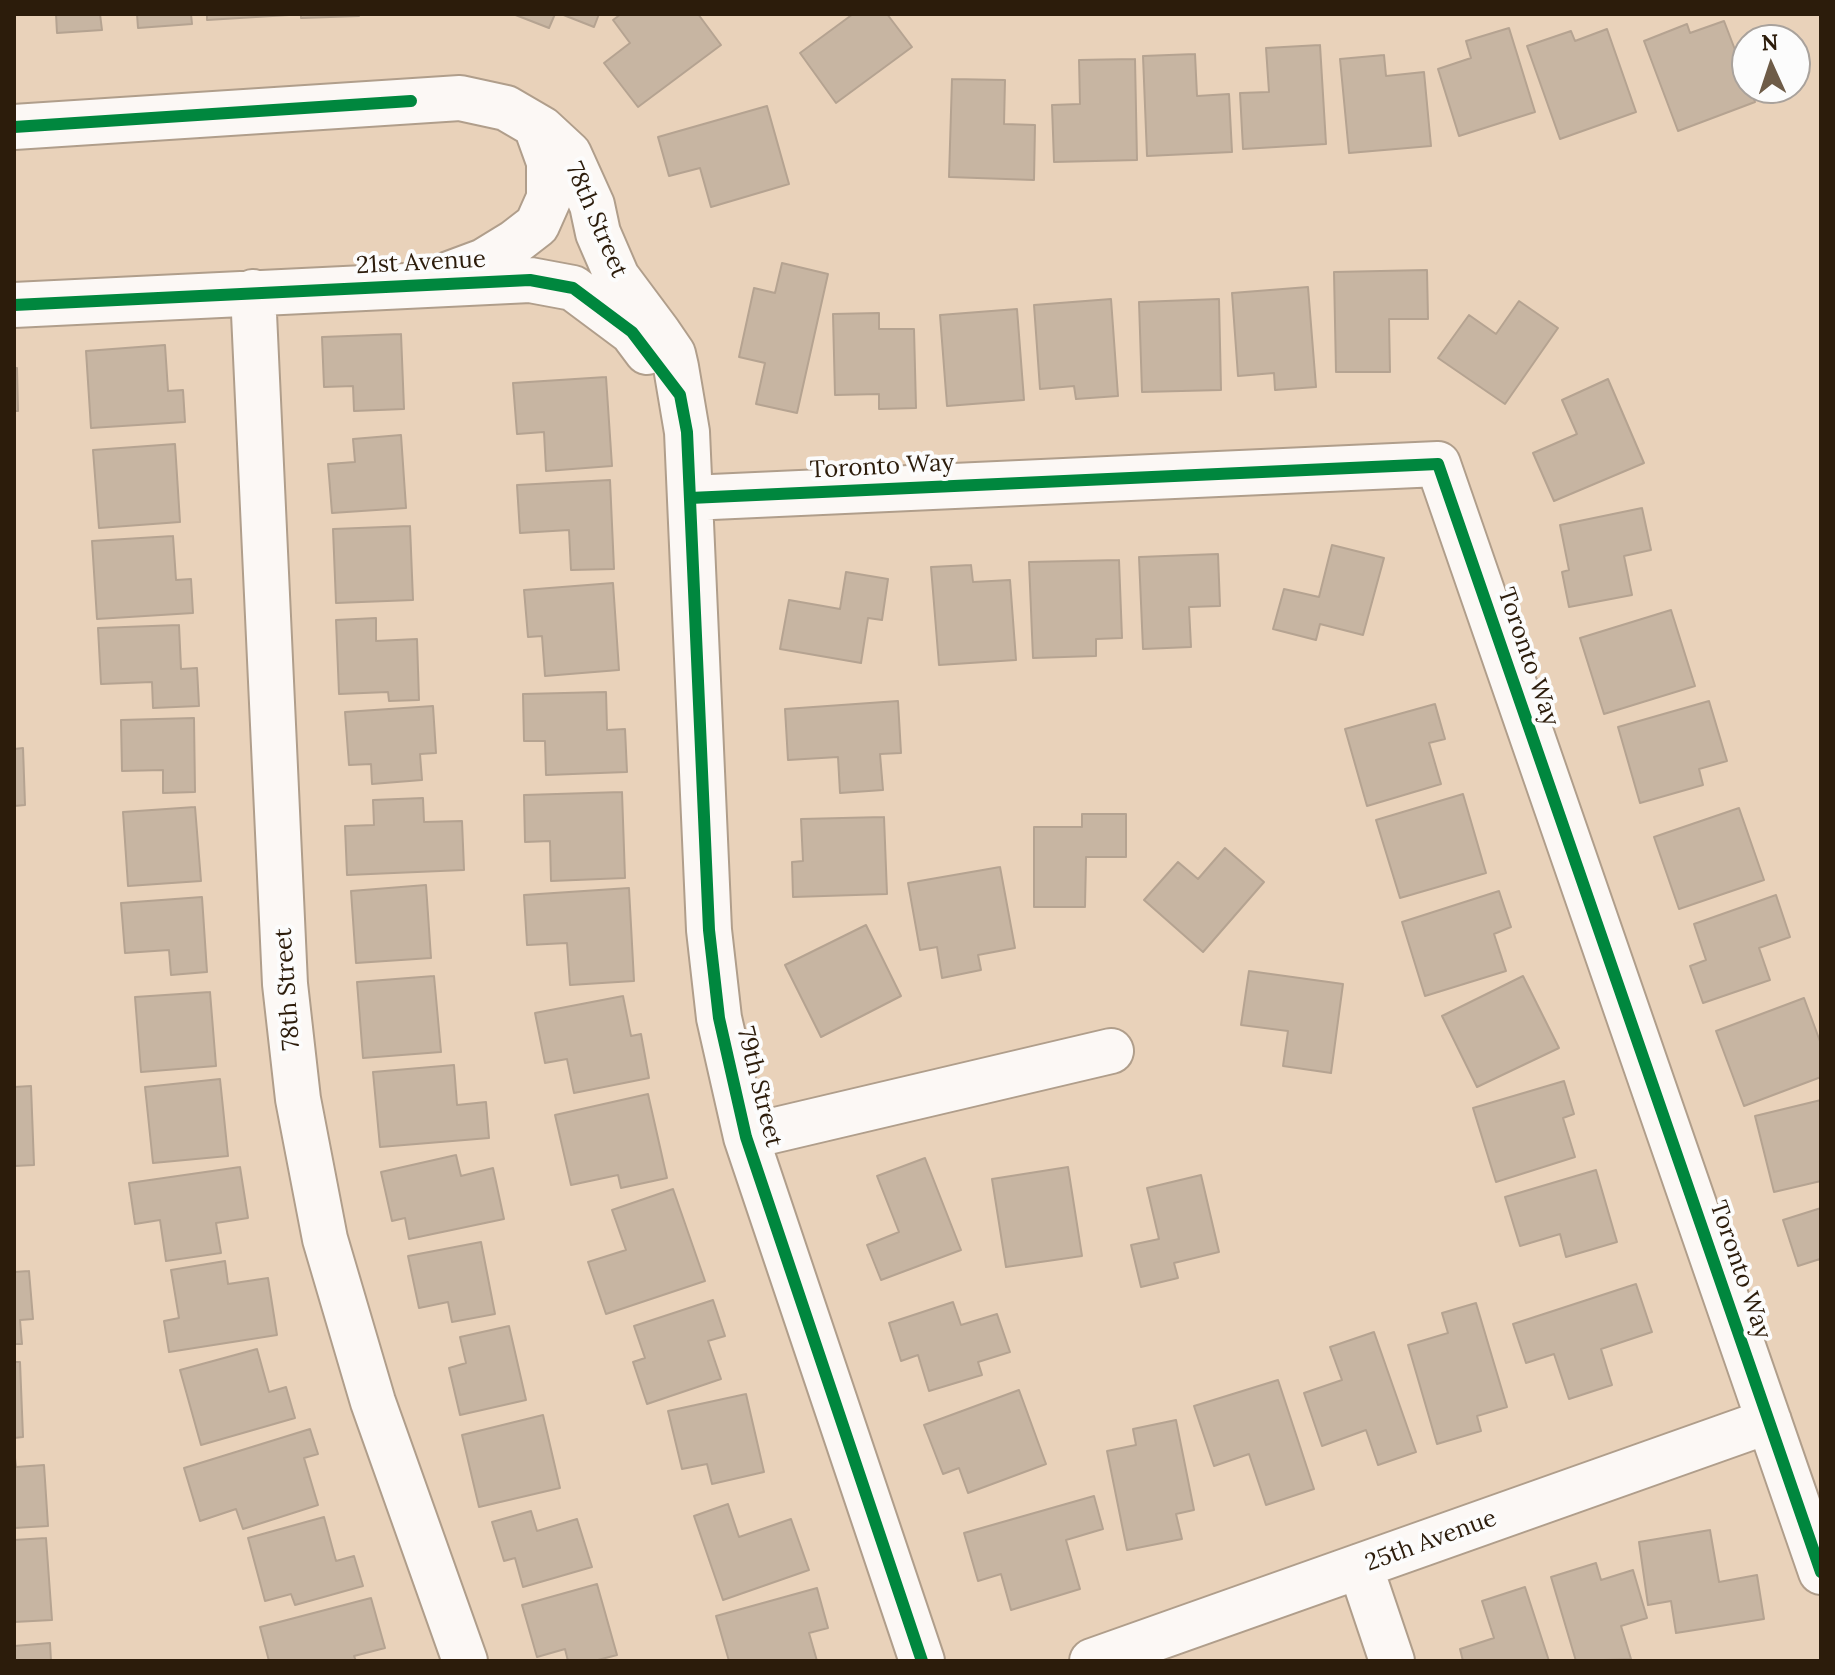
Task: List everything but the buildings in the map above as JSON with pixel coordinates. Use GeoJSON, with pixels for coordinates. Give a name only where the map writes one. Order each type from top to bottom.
{"type":"FeatureCollection","features":[{"type":"Feature","properties":{"kind":"street","name":"78th Street"},"geometry":{"type":"LineString","coordinates":[[14,127],[460,98],[506,108],[536,126],[569,154],[592,205],[598,233],[617,277],[673,354],[680,395]]}},
{"type":"Feature","properties":{"kind":"street"},"geometry":{"type":"LineString","coordinates":[[421,285],[484,261],[537,225],[549,198],[549,162],[536,126]]}},
{"type":"Feature","properties":{"kind":"street","name":"21st Avenue"},"geometry":{"type":"LineString","coordinates":[[14,305],[530,280],[573,288],[632,332],[680,395],[687,432],[690,498]]}},
{"type":"Feature","properties":{"kind":"street","name":"78th Street"},"geometry":{"type":"LineString","coordinates":[[253,292],[285,984],[298,1099],[325,1239],[373,1402],[465,1661]]}},
{"type":"Feature","properties":{"kind":"street","name":"Toronto Way"},"geometry":{"type":"LineString","coordinates":[[690,498],[1438,464],[1821,1572]]}},
{"type":"Feature","properties":{"kind":"street","name":"79th Street"},"geometry":{"type":"LineString","coordinates":[[690,498],[709,930],[719,1018],[746,1137],[922,1661]]}},
{"type":"Feature","properties":{"kind":"street","name":"79th Street"},"geometry":{"type":"LineString","coordinates":[[746,1137],[1111,1051]]}},
{"type":"Feature","properties":{"kind":"street","name":"25th Avenue"},"geometry":{"type":"LineString","coordinates":[[1092,1661],[1769,1421]]}},
{"type":"Feature","properties":{"kind":"street"},"geometry":{"type":"LineString","coordinates":[[1360,1566],[1392,1661]]}},
{"type":"Feature","properties":{"kind":"cycle path"},"geometry":{"type":"LineString","coordinates":[[14,127],[411,101]]}},
{"type":"Feature","properties":{"kind":"cycle path"},"geometry":{"type":"LineString","coordinates":[[14,305],[530,280],[573,288],[632,332],[680,395],[687,432],[709,930],[719,1018],[746,1137],[922,1661]]}},
{"type":"Feature","properties":{"kind":"cycle path"},"geometry":{"type":"LineString","coordinates":[[690,498],[1438,464],[1821,1572]]}}]}
